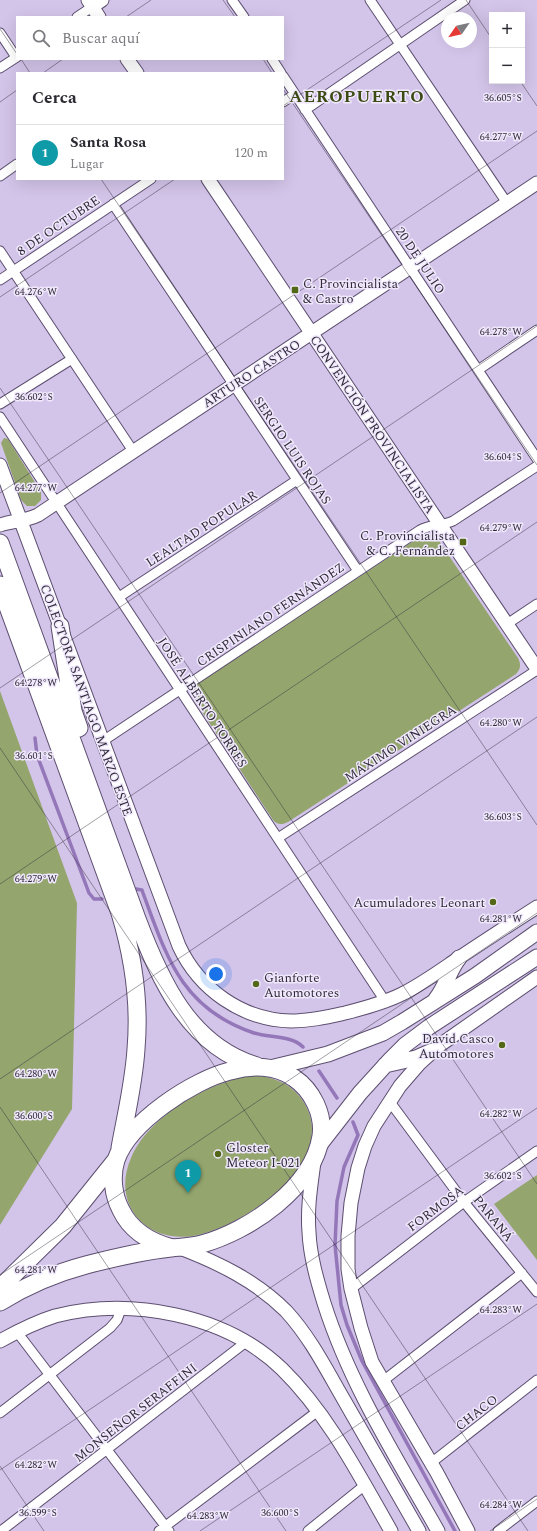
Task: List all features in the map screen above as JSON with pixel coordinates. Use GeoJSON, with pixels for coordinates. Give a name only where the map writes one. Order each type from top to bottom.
{"type":"FeatureCollection","features":[{"type":"Feature","properties":{"kind":"highway"},"geometry":{"type":"LineString","coordinates":[[0,543],[153,959],[169,991],[181,1010],[201,1033],[220,1049],[247,1063],[282,1072],[294,1078],[304,1086],[317,1108],[321,1135],[316,1152],[304,1175],[297,1184],[282,1199],[262,1215],[240,1229],[200,1245],[108,1260],[63,1272],[29,1285],[0,1302]]}},
{"type":"Feature","properties":{"kind":"highway"},"geometry":{"type":"LineString","coordinates":[[0,585],[120,913],[129,949],[137,1004],[137,1036],[132,1086],[114,1174],[116,1195],[120,1208],[127,1220],[144,1236],[158,1243],[176,1248]]}},
{"type":"Feature","properties":{"kind":"highway"},"geometry":{"type":"LineString","coordinates":[[60,626],[73,711],[107,807],[123,879]]}},
{"type":"Feature","properties":{"kind":"highway"},"geometry":{"type":"LineString","coordinates":[[0,1288],[63,1226],[118,1157],[131,1136],[146,1120],[171,1099],[189,1087],[229,1071],[246,1068],[267,1068]]}},
{"type":"Feature","properties":{"kind":"main road"},"geometry":{"type":"LineString","coordinates":[[267,1068],[321,1056],[349,1047],[389,1030],[488,967],[537,932]]}},
{"type":"Feature","properties":{"kind":"main road"},"geometry":{"type":"LineString","coordinates":[[316,1152],[353,1101],[405,1045],[428,1027],[537,957]]}},
{"type":"Feature","properties":{"kind":"main road"},"geometry":{"type":"LineString","coordinates":[[433,1002],[441,993],[452,968],[459,958]]}},
{"type":"Feature","properties":{"kind":"main road"},"geometry":{"type":"LineString","coordinates":[[385,1065],[416,1058],[432,1051]]}},
{"type":"Feature","properties":{"kind":"street"},"geometry":{"type":"LineString","coordinates":[[232,0],[243,16]]}},
{"type":"Feature","properties":{"kind":"street"},"geometry":{"type":"LineString","coordinates":[[370,0],[507,203]]}},
{"type":"Feature","properties":{"kind":"street"},"geometry":{"type":"LineString","coordinates":[[305,110],[465,0]]}},
{"type":"Feature","properties":{"kind":"street"},"geometry":{"type":"LineString","coordinates":[[78,16],[95,6]]}},
{"type":"Feature","properties":{"kind":"street"},"geometry":{"type":"LineString","coordinates":[[0,33],[16,56]]}},
{"type":"Feature","properties":{"kind":"street"},"geometry":{"type":"LineString","coordinates":[[0,68],[16,58]]}},
{"type":"Feature","properties":{"kind":"street"},"geometry":{"type":"LineString","coordinates":[[128,60],[136,72]]}},
{"type":"Feature","properties":{"kind":"street"},"geometry":{"type":"LineString","coordinates":[[273,60],[280,72]]}},
{"type":"Feature","properties":{"kind":"street","name":"20 DE JULIO"},"geometry":{"type":"LineString","coordinates":[[284,78],[537,459]]}},
{"type":"Feature","properties":{"kind":"street"},"geometry":{"type":"LineString","coordinates":[[284,101],[295,94]]}},
{"type":"Feature","properties":{"kind":"street"},"geometry":{"type":"LineString","coordinates":[[0,176],[16,165]]}},
{"type":"Feature","properties":{"kind":"street","name":"8 DE OCTUBRE"},"geometry":{"type":"LineString","coordinates":[[0,280],[149,180]]}},
{"type":"Feature","properties":{"kind":"street","name":"CONVENCIÓN PROVINCIALISTA"},"geometry":{"type":"LineString","coordinates":[[209,180],[537,669]]}},
{"type":"Feature","properties":{"kind":"street","name":"ARTURO CASTRO"},"geometry":{"type":"LineString","coordinates":[[0,525],[33,517],[537,183]]}},
{"type":"Feature","properties":{"kind":"street","name":"SERGIO LUIS ROJAS"},"geometry":{"type":"LineString","coordinates":[[113,204],[358,571]]}},
{"type":"Feature","properties":{"kind":"street"},"geometry":{"type":"LineString","coordinates":[[0,251],[133,451]]}},
{"type":"Feature","properties":{"kind":"street"},"geometry":{"type":"LineString","coordinates":[[478,370],[537,330]]}},
{"type":"Feature","properties":{"kind":"street"},"geometry":{"type":"LineString","coordinates":[[0,404],[72,359]]}},
{"type":"Feature","properties":{"kind":"street","name":"JOSÉ ALBERTO TORRES"},"geometry":{"type":"LineString","coordinates":[[0,417],[385,1001]]}},
{"type":"Feature","properties":{"kind":"street","name":"COLECTORA SANTIAGO MARZO ESTE"},"geometry":{"type":"LineString","coordinates":[[0,465],[174,935],[190,967],[206,985],[224,1000],[256,1015],[279,1020],[314,1020],[367,1007],[385,1001],[413,988],[537,907]]}},
{"type":"Feature","properties":{"kind":"street","name":"CRISPINIANO FERNÁNDEZ"},"geometry":{"type":"LineString","coordinates":[[103,741],[423,528],[440,525],[453,520],[537,466]]}},
{"type":"Feature","properties":{"kind":"street","name":"LEALTAD POPULAR"},"geometry":{"type":"LineString","coordinates":[[119,597],[297,480]]}},
{"type":"Feature","properties":{"kind":"street"},"geometry":{"type":"LineString","coordinates":[[0,602],[13,620]]}},
{"type":"Feature","properties":{"kind":"street"},"geometry":{"type":"LineString","coordinates":[[507,624],[537,604]]}},
{"type":"Feature","properties":{"kind":"street","name":"MÁXIMO VINIEGRA"},"geometry":{"type":"LineString","coordinates":[[278,838],[537,669]]}},
{"type":"Feature","properties":{"kind":"street"},"geometry":{"type":"LineString","coordinates":[[468,1531],[432,1463],[382,1381],[366,1348],[351,1289],[348,1268],[347,1247],[349,1214],[353,1190],[365,1146],[374,1126],[409,1075],[432,1051],[537,977]]}},
{"type":"Feature","properties":{"kind":"street","name":"PARANÁ"},"geometry":{"type":"LineString","coordinates":[[390,1102],[464,1202],[537,1292]]}},
{"type":"Feature","properties":{"kind":"street","name":"FORMOSA"},"geometry":{"type":"LineString","coordinates":[[351,1289],[464,1202],[537,1151]]}},
{"type":"Feature","properties":{"kind":"street"},"geometry":{"type":"LineString","coordinates":[[316,1152],[309,1198],[309,1232],[314,1267],[326,1310],[345,1360],[361,1393],[438,1531]]}},
{"type":"Feature","properties":{"kind":"street"},"geometry":{"type":"LineString","coordinates":[[176,1248],[213,1261],[246,1279],[266,1294],[294,1320],[321,1361],[419,1531]]}},
{"type":"Feature","properties":{"kind":"street"},"geometry":{"type":"LineString","coordinates":[[382,1381],[522,1273]]}},
{"type":"Feature","properties":{"kind":"street"},"geometry":{"type":"LineString","coordinates":[[0,1413],[110,1328],[117,1320],[121,1309]]}},
{"type":"Feature","properties":{"kind":"street"},"geometry":{"type":"LineString","coordinates":[[0,1341],[41,1321],[67,1314],[94,1310],[121,1309],[149,1311],[191,1319],[220,1329],[260,1350],[281,1368],[300,1388],[318,1410],[365,1485],[391,1531]]}},
{"type":"Feature","properties":{"kind":"street"},"geometry":{"type":"LineString","coordinates":[[17,1332],[107,1449],[165,1529],[318,1410]]}},
{"type":"Feature","properties":{"kind":"street","name":"MONSEÑOR SERAFFINI"},"geometry":{"type":"LineString","coordinates":[[1,1531],[246,1342]]}},
{"type":"Feature","properties":{"kind":"street","name":"CHACO"},"geometry":{"type":"LineString","coordinates":[[432,1463],[537,1380]]}},
{"type":"Feature","properties":{"kind":"street"},"geometry":{"type":"LineString","coordinates":[[308,1531],[365,1485]]}},
{"type":"Feature","properties":{"kind":"street"},"geometry":{"type":"LineString","coordinates":[[498,1531],[537,1501]]}},
{"type":"Feature","properties":{"kind":"green space"},"geometry":{"type":"Polygon","coordinates":[[[4,438],[8,439],[41,492],[41,500],[35,506],[27,506],[21,500],[1,443],[4,438]]]}},
{"type":"Feature","properties":{"kind":"green space"},"geometry":{"type":"Polygon","coordinates":[[[429,534],[437,538],[518,658],[520,664],[519,670],[516,674],[288,822],[282,824],[276,823],[193,698],[192,692],[194,688],[198,683],[421,536],[429,534]]]}},
{"type":"Feature","properties":{"kind":"green space"},"geometry":{"type":"Polygon","coordinates":[[[0,691],[77,903],[72,1109],[0,1225],[0,691]]]}},
{"type":"Feature","properties":{"kind":"green space"},"geometry":{"type":"Polygon","coordinates":[[[249,1076],[277,1080],[290,1087],[300,1097],[311,1119],[310,1142],[301,1164],[285,1184],[264,1202],[242,1217],[219,1228],[198,1235],[180,1237],[164,1234],[150,1228],[138,1219],[130,1206],[126,1192],[126,1176],[131,1158],[139,1143],[165,1116],[181,1104],[215,1086],[249,1076]]]}},
{"type":"Feature","properties":{"kind":"green space"},"geometry":{"type":"Polygon","coordinates":[[[537,1175],[537,1260],[494,1204],[537,1175]]]}},
{"type":"Feature","properties":{"kind":"waterway"},"geometry":{"type":"LineString","coordinates":[[35,738],[37,755],[89,893],[94,899],[102,899]]}},
{"type":"Feature","properties":{"kind":"waterway"},"geometry":{"type":"LineString","coordinates":[[136,889],[142,890],[160,939],[170,960],[180,978],[194,995],[210,1010],[230,1023],[260,1035],[292,1040],[303,1047]]}},
{"type":"Feature","properties":{"kind":"waterway"},"geometry":{"type":"LineString","coordinates":[[319,1071],[337,1098]]}},
{"type":"Feature","properties":{"kind":"waterway"},"geometry":{"type":"LineString","coordinates":[[353,1122],[358,1135],[344,1167],[337,1201],[335,1245],[341,1305],[347,1325],[362,1361],[455,1531]]}},
{"type":"Feature","properties":{"kind":"place","name":"C. Provincialista & Castro"},"geometry":{"type":"Point","coordinates":[295,290]}},
{"type":"Feature","properties":{"kind":"place","name":"C. Provincialista & C. Fernández"},"geometry":{"type":"Point","coordinates":[463,542]}},
{"type":"Feature","properties":{"kind":"place","name":"Acumuladores Leonart"},"geometry":{"type":"Point","coordinates":[493,902]}},
{"type":"Feature","properties":{"kind":"place","name":"Gianforte Automotores"},"geometry":{"type":"Point","coordinates":[256,984]}},
{"type":"Feature","properties":{"kind":"place","name":"David Casco Automotores"},"geometry":{"type":"Point","coordinates":[502,1045]}},
{"type":"Feature","properties":{"kind":"place","name":"Gloster Meteor I-021"},"geometry":{"type":"Point","coordinates":[218,1154]}},
{"type":"Feature","properties":{"kind":"place","name":"Santa Rosa"},"geometry":{"type":"Point","coordinates":[188,1193]}},
{"type":"Feature","properties":{"kind":"district","name":"AEROPUERTO"},"geometry":{"type":"Point","coordinates":[357,96]}}]}
